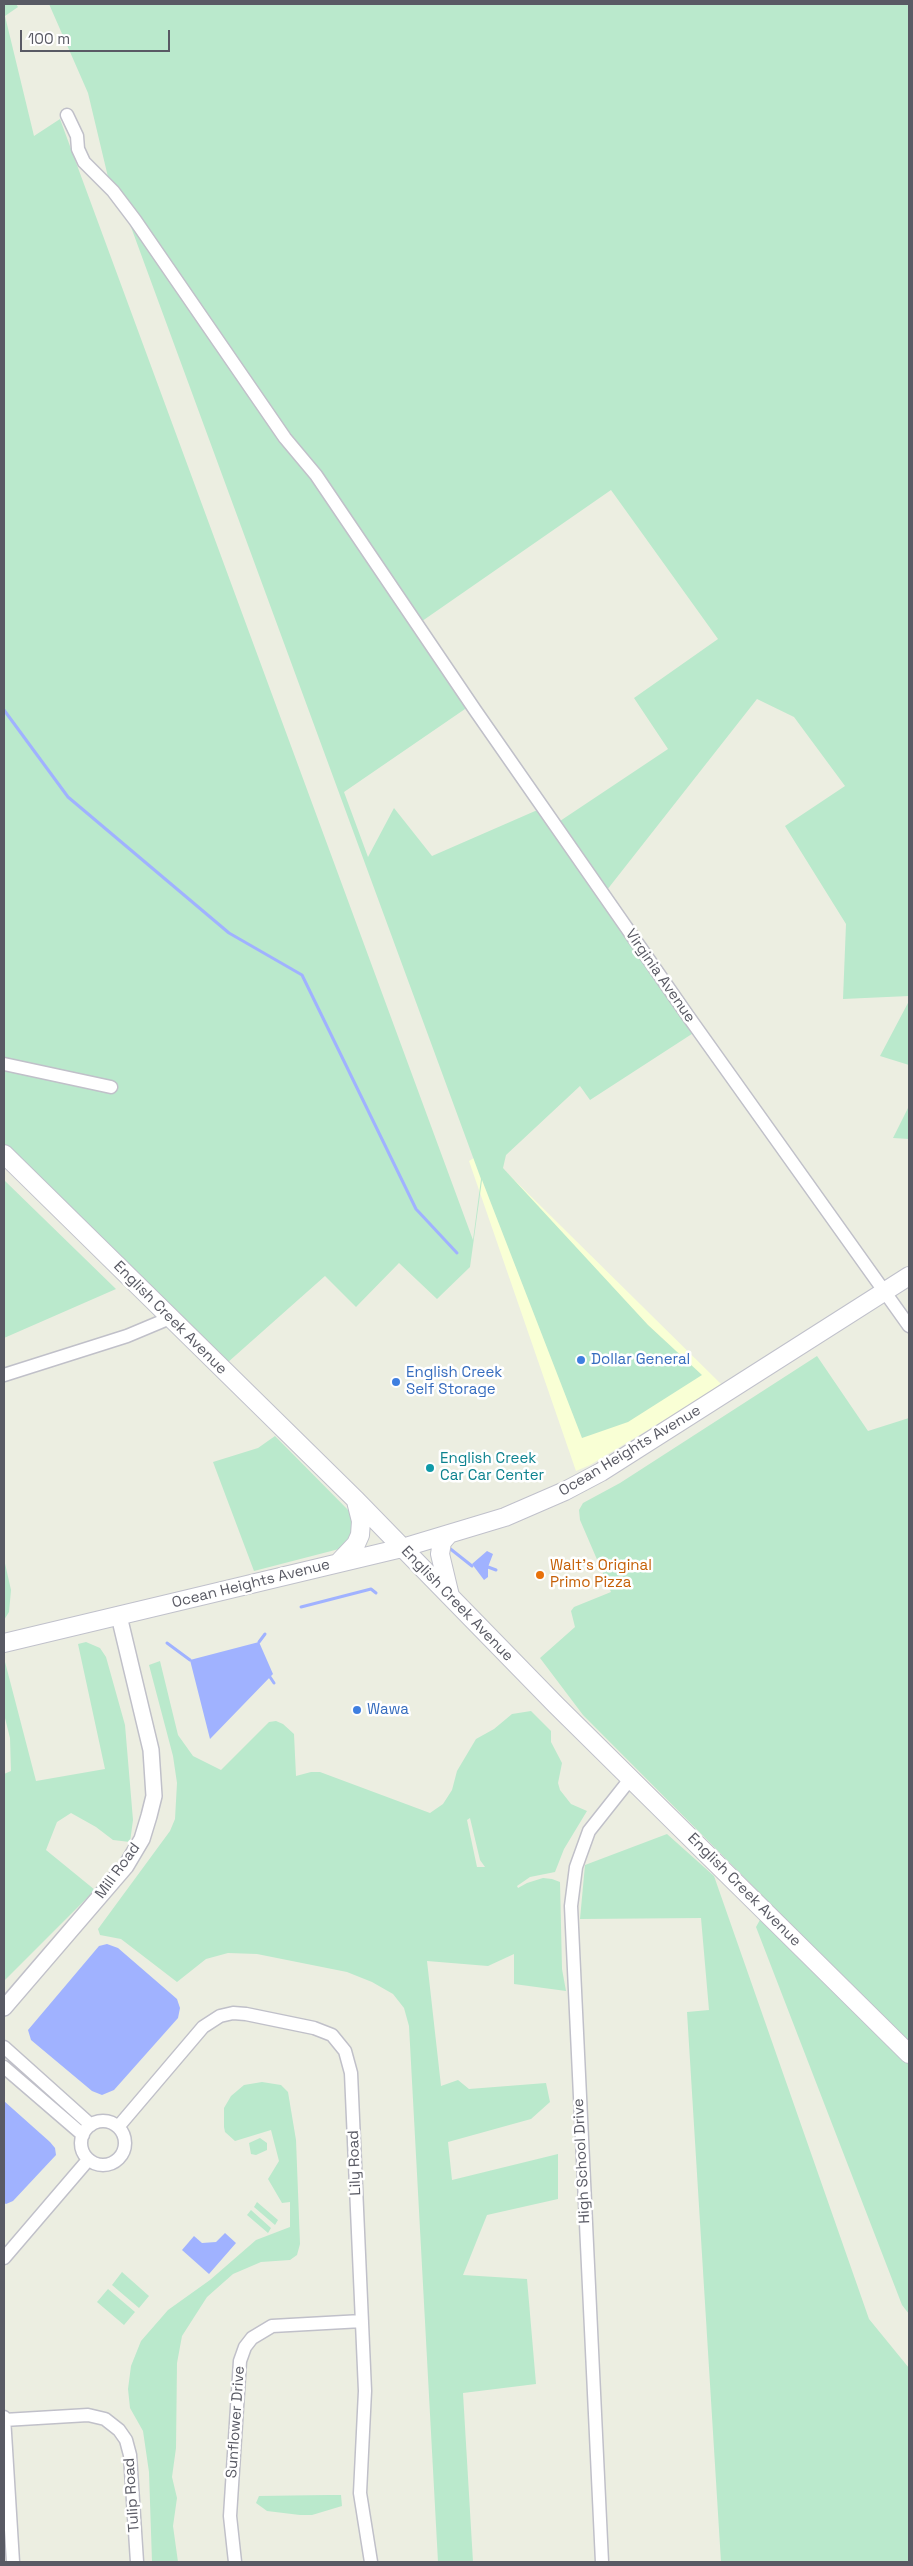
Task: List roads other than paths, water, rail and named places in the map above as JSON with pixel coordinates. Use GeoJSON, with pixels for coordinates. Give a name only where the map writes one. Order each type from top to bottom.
{"type":"FeatureCollection","features":[{"type":"Feature","properties":{"kind":"main road","name":"English Creek Avenue"},"geometry":{"type":"LineString","coordinates":[[4,1154],[356,1500],[556,1705],[909,2054]]}},
{"type":"Feature","properties":{"kind":"main road","name":"Ocean Heights Avenue"},"geometry":{"type":"LineString","coordinates":[[4,1642],[402,1548],[505,1517],[569,1489],[601,1472],[909,1276]]}},
{"type":"Feature","properties":{"kind":"main road"},"geometry":{"type":"LineString","coordinates":[[339,1562],[356,1544],[360,1534],[361,1521],[356,1500]]}},
{"type":"Feature","properties":{"kind":"main road"},"geometry":{"type":"LineString","coordinates":[[449,1534],[442,1542],[440,1554],[450,1596]]}},
{"type":"Feature","properties":{"kind":"street","name":"Virginia Avenue"},"geometry":{"type":"LineString","coordinates":[[67,115],[77,136],[78,150],[84,162],[113,192],[135,220],[285,438],[316,475],[475,710],[691,1020],[909,1326]]}},
{"type":"Feature","properties":{"kind":"street"},"geometry":{"type":"LineString","coordinates":[[4,1064],[111,1087]]}},
{"type":"Feature","properties":{"kind":"street"},"geometry":{"type":"LineString","coordinates":[[4,1375],[127,1336],[170,1318]]}},
{"type":"Feature","properties":{"kind":"street","name":"Mill Road"},"geometry":{"type":"LineString","coordinates":[[4,2008],[126,1866],[142,1839],[149,1816],[154,1796],[151,1750],[119,1616]]}},
{"type":"Feature","properties":{"kind":"street","name":"High School Drive"},"geometry":{"type":"LineString","coordinates":[[602,2562],[571,1906],[576,1867],[589,1831],[631,1778]]}},
{"type":"Feature","properties":{"kind":"street","name":"Lily Road"},"geometry":{"type":"LineString","coordinates":[[118,2127],[203,2027],[220,2016],[232,2013],[319,2029],[335,2038],[345,2050],[350,2065],[362,2321],[364,2391],[359,2481],[371,2562]]}},
{"type":"Feature","properties":{"kind":"street"},"geometry":{"type":"LineString","coordinates":[[4,2048],[92,2125]]}},
{"type":"Feature","properties":{"kind":"street"},"geometry":{"type":"LineString","coordinates":[[4,2067],[83,2135]]}},
{"type":"Feature","properties":{"kind":"street"},"geometry":{"type":"LineString","coordinates":[[105,2121],[118,2127],[125,2138],[120,2158],[108,2165],[101,2165],[88,2160],[82,2148],[83,2135],[92,2125],[105,2121]]}},
{"type":"Feature","properties":{"kind":"street"},"geometry":{"type":"LineString","coordinates":[[4,2258],[88,2160]]}},
{"type":"Feature","properties":{"kind":"street","name":"Sunflower Drive"},"geometry":{"type":"LineString","coordinates":[[235,2562],[230,2516],[240,2361],[245,2347],[252,2338],[272,2326],[362,2321]]}},
{"type":"Feature","properties":{"kind":"street","name":"Tulip Road"},"geometry":{"type":"LineString","coordinates":[[4,2419],[88,2415],[105,2419],[119,2430],[126,2440],[130,2455],[137,2562]]}},
{"type":"Feature","properties":{"kind":"street"},"geometry":{"type":"LineString","coordinates":[[4,2419],[13,2562]]}},
{"type":"Feature","properties":{"kind":"water"},"geometry":{"type":"Polygon","coordinates":[[[487,1551],[493,1554],[488,1567],[488,1577],[484,1580],[472,1564],[487,1551]]]}},
{"type":"Feature","properties":{"kind":"water"},"geometry":{"type":"Polygon","coordinates":[[[259,1642],[273,1674],[210,1739],[190,1660],[259,1642]]]}},
{"type":"Feature","properties":{"kind":"water"},"geometry":{"type":"Polygon","coordinates":[[[107,1944],[118,1948],[177,1999],[180,2008],[178,2018],[114,2090],[102,2095],[92,2091],[31,2040],[28,2030],[99,1946],[107,1944]]]}},
{"type":"Feature","properties":{"kind":"water"},"geometry":{"type":"Polygon","coordinates":[[[4,2101],[50,2142],[55,2148],[56,2155],[13,2201],[6,2204],[4,2203],[4,2101]]]}},
{"type":"Feature","properties":{"kind":"water"},"geometry":{"type":"Polygon","coordinates":[[[225,2233],[236,2243],[209,2274],[182,2250],[194,2236],[202,2243],[216,2242],[225,2233]]]}},
{"type":"Feature","properties":{"kind":"waterway"},"geometry":{"type":"LineString","coordinates":[[4,710],[68,797],[229,933],[302,975],[416,1209],[457,1253]]}},
{"type":"Feature","properties":{"kind":"waterway"},"geometry":{"type":"LineString","coordinates":[[448,1547],[472,1566]]}},
{"type":"Feature","properties":{"kind":"waterway"},"geometry":{"type":"LineString","coordinates":[[488,1567],[496,1570]]}},
{"type":"Feature","properties":{"kind":"waterway"},"geometry":{"type":"LineString","coordinates":[[301,1607],[371,1589],[376,1593]]}},
{"type":"Feature","properties":{"kind":"waterway"},"geometry":{"type":"LineString","coordinates":[[259,1642],[265,1634]]}},
{"type":"Feature","properties":{"kind":"waterway"},"geometry":{"type":"LineString","coordinates":[[167,1643],[190,1660]]}},
{"type":"Feature","properties":{"kind":"waterway"},"geometry":{"type":"LineString","coordinates":[[270,1677],[274,1683]]}},
{"type":"Feature","properties":{"kind":"place","name":"Dollar General"},"geometry":{"type":"Point","coordinates":[581,1360]}},
{"type":"Feature","properties":{"kind":"place","name":"English Creek Self Storage"},"geometry":{"type":"Point","coordinates":[396,1382]}},
{"type":"Feature","properties":{"kind":"place","name":"English Creek Car Car Center"},"geometry":{"type":"Point","coordinates":[430,1468]}},
{"type":"Feature","properties":{"kind":"place","name":"Walt's Original Primo Pizza"},"geometry":{"type":"Point","coordinates":[540,1575]}},
{"type":"Feature","properties":{"kind":"place","name":"Wawa"},"geometry":{"type":"Point","coordinates":[357,1710]}}]}
